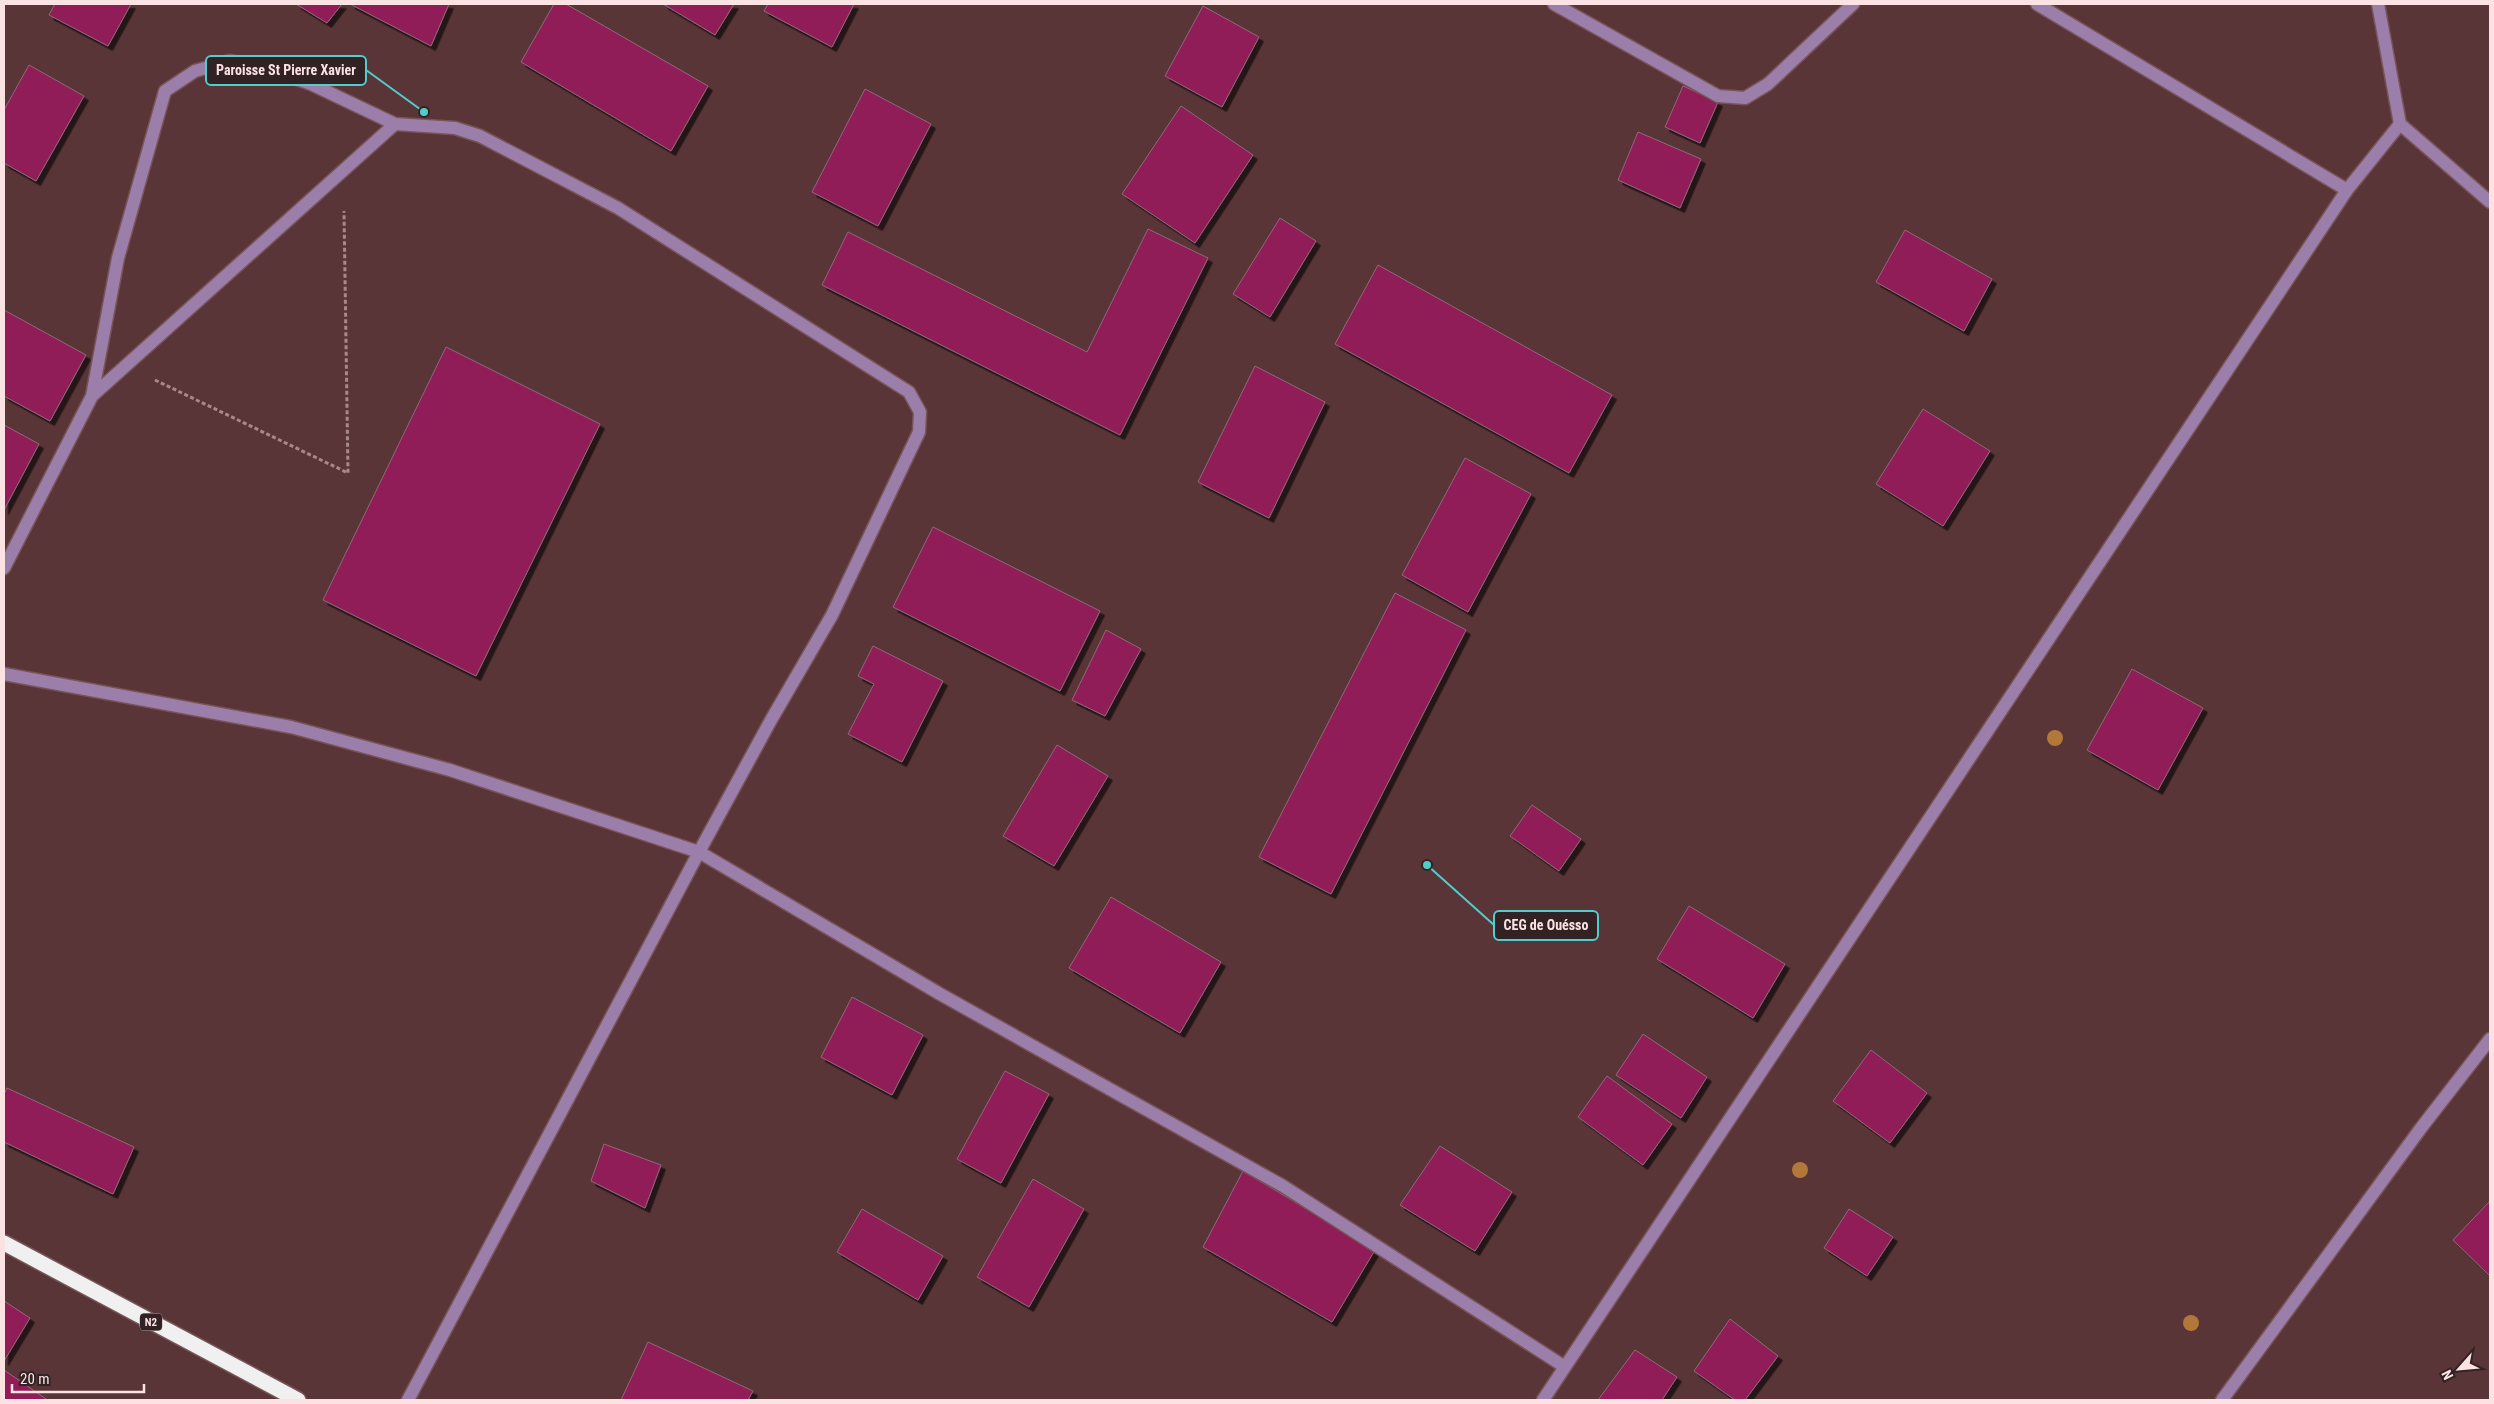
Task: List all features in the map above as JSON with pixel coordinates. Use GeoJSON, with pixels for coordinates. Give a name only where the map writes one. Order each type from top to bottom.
{"type":"FeatureCollection","features":[{"type":"Feature","properties":{"kind":"highway","name":"N2"},"geometry":{"type":"LineString","coordinates":[[4,1243],[298,1400]]}},
{"type":"Feature","properties":{"kind":"street"},"geometry":{"type":"LineString","coordinates":[[1554,4],[1718,96],[1745,98],[1768,84],[1853,4]]}},
{"type":"Feature","properties":{"kind":"street"},"geometry":{"type":"LineString","coordinates":[[2037,4],[2348,190]]}},
{"type":"Feature","properties":{"kind":"street"},"geometry":{"type":"LineString","coordinates":[[2378,4],[2400,124],[2490,202]]}},
{"type":"Feature","properties":{"kind":"street"},"geometry":{"type":"LineString","coordinates":[[4,568],[92,396],[118,258],[165,91],[195,71],[230,61],[266,68],[311,84],[396,124],[455,128],[480,136],[618,208],[909,392],[920,412],[919,432],[832,615],[771,720],[699,852],[408,1400]]}},
{"type":"Feature","properties":{"kind":"street"},"geometry":{"type":"LineString","coordinates":[[92,396],[396,124]]}},
{"type":"Feature","properties":{"kind":"street"},"geometry":{"type":"LineString","coordinates":[[1543,1400],[2348,190],[2400,124]]}},
{"type":"Feature","properties":{"kind":"street"},"geometry":{"type":"LineString","coordinates":[[4,674],[291,727],[450,770],[699,852],[949,999],[1283,1186],[1565,1367]]}},
{"type":"Feature","properties":{"kind":"street"},"geometry":{"type":"LineString","coordinates":[[2222,1400],[2420,1128],[2490,1039]]}},
{"type":"Feature","properties":{"kind":"path"},"geometry":{"type":"LineString","coordinates":[[125,366],[348,473],[344,170]]}},
{"type":"Feature","properties":{"kind":"building"},"geometry":{"type":"Polygon","coordinates":[[[55,4],[131,4],[108,46],[49,15],[55,4]]]}},
{"type":"Feature","properties":{"kind":"building"},"geometry":{"type":"Polygon","coordinates":[[[296,4],[342,4],[327,23],[296,4]]]}},
{"type":"Feature","properties":{"kind":"building"},"geometry":{"type":"Polygon","coordinates":[[[350,4],[449,4],[431,46],[350,4]]]}},
{"type":"Feature","properties":{"kind":"building"},"geometry":{"type":"Polygon","coordinates":[[[554,4],[566,4],[708,86],[671,151],[521,62],[554,4]]]}},
{"type":"Feature","properties":{"kind":"building"},"geometry":{"type":"Polygon","coordinates":[[[663,4],[734,4],[715,35],[663,4]]]}},
{"type":"Feature","properties":{"kind":"building"},"geometry":{"type":"Polygon","coordinates":[[[768,4],[854,4],[832,47],[764,11],[768,4]]]}},
{"type":"Feature","properties":{"kind":"building"},"geometry":{"type":"Polygon","coordinates":[[[1203,6],[1259,37],[1222,107],[1165,76],[1203,6]]]}},
{"type":"Feature","properties":{"kind":"building"},"geometry":{"type":"Polygon","coordinates":[[[29,65],[84,96],[36,181],[4,163],[4,110],[29,65]]]}},
{"type":"Feature","properties":{"kind":"building"},"geometry":{"type":"Polygon","coordinates":[[[1683,86],[1718,102],[1700,143],[1665,127],[1683,86]]]}},
{"type":"Feature","properties":{"kind":"building"},"geometry":{"type":"Polygon","coordinates":[[[865,89],[931,124],[878,226],[812,192],[865,89]]]}},
{"type":"Feature","properties":{"kind":"building"},"geometry":{"type":"Polygon","coordinates":[[[1181,106],[1253,155],[1195,243],[1122,194],[1181,106]]]}},
{"type":"Feature","properties":{"kind":"building"},"geometry":{"type":"Polygon","coordinates":[[[1638,132],[1701,159],[1680,208],[1618,180],[1638,132]]]}},
{"type":"Feature","properties":{"kind":"building"},"geometry":{"type":"Polygon","coordinates":[[[1280,218],[1316,241],[1270,317],[1233,294],[1280,218]]]}},
{"type":"Feature","properties":{"kind":"building"},"geometry":{"type":"Polygon","coordinates":[[[1148,229],[1208,258],[1120,435],[822,285],[848,232],[1087,352],[1148,229]]]}},
{"type":"Feature","properties":{"kind":"building"},"geometry":{"type":"Polygon","coordinates":[[[1905,230],[1992,279],[1964,331],[1876,282],[1905,230]]]}},
{"type":"Feature","properties":{"kind":"building"},"geometry":{"type":"Polygon","coordinates":[[[1378,265],[1612,395],[1569,473],[1335,344],[1378,265]]]}},
{"type":"Feature","properties":{"kind":"building"},"geometry":{"type":"Polygon","coordinates":[[[4,310],[86,355],[50,421],[4,396],[4,310]]]}},
{"type":"Feature","properties":{"kind":"building"},"geometry":{"type":"Polygon","coordinates":[[[446,347],[600,424],[476,676],[323,600],[446,347]]]}},
{"type":"Feature","properties":{"kind":"building"},"geometry":{"type":"Polygon","coordinates":[[[1255,366],[1325,402],[1269,518],[1198,482],[1255,366]]]}},
{"type":"Feature","properties":{"kind":"building"},"geometry":{"type":"Polygon","coordinates":[[[1923,409],[1990,451],[1943,526],[1876,484],[1923,409]]]}},
{"type":"Feature","properties":{"kind":"building"},"geometry":{"type":"Polygon","coordinates":[[[4,425],[39,444],[4,510],[4,425]]]}},
{"type":"Feature","properties":{"kind":"building"},"geometry":{"type":"Polygon","coordinates":[[[1465,458],[1531,494],[1468,612],[1402,575],[1465,458]]]}},
{"type":"Feature","properties":{"kind":"building"},"geometry":{"type":"Polygon","coordinates":[[[933,527],[1100,611],[1060,691],[893,607],[933,527]]]}},
{"type":"Feature","properties":{"kind":"building"},"geometry":{"type":"Polygon","coordinates":[[[1395,593],[1466,630],[1331,894],[1259,857],[1395,593]]]}},
{"type":"Feature","properties":{"kind":"building"},"geometry":{"type":"Polygon","coordinates":[[[1106,630],[1141,649],[1105,716],[1072,700],[1106,630]]]}},
{"type":"Feature","properties":{"kind":"building"},"geometry":{"type":"Polygon","coordinates":[[[873,646],[943,681],[902,762],[848,734],[874,684],[858,676],[873,646]]]}},
{"type":"Feature","properties":{"kind":"building"},"geometry":{"type":"Polygon","coordinates":[[[2132,669],[2203,708],[2158,790],[2087,750],[2132,669]]]}},
{"type":"Feature","properties":{"kind":"building"},"geometry":{"type":"Polygon","coordinates":[[[1057,745],[1108,776],[1054,866],[1003,836],[1057,745]]]}},
{"type":"Feature","properties":{"kind":"building"},"geometry":{"type":"Polygon","coordinates":[[[1532,805],[1581,839],[1559,871],[1510,836],[1532,805]]]}},
{"type":"Feature","properties":{"kind":"building"},"geometry":{"type":"Polygon","coordinates":[[[1111,897],[1221,962],[1180,1033],[1069,968],[1111,897]]]}},
{"type":"Feature","properties":{"kind":"building"},"geometry":{"type":"Polygon","coordinates":[[[1689,906],[1785,964],[1753,1018],[1657,959],[1689,906]]]}},
{"type":"Feature","properties":{"kind":"building"},"geometry":{"type":"Polygon","coordinates":[[[852,997],[923,1035],[892,1095],[821,1057],[852,997]]]}},
{"type":"Feature","properties":{"kind":"building"},"geometry":{"type":"Polygon","coordinates":[[[1643,1034],[1707,1077],[1681,1118],[1616,1075],[1643,1034]]]}},
{"type":"Feature","properties":{"kind":"building"},"geometry":{"type":"Polygon","coordinates":[[[1871,1050],[1927,1093],[1890,1143],[1833,1101],[1871,1050]]]}},
{"type":"Feature","properties":{"kind":"building"},"geometry":{"type":"Polygon","coordinates":[[[1005,1071],[1049,1094],[1001,1183],[957,1159],[1005,1071]]]}},
{"type":"Feature","properties":{"kind":"building"},"geometry":{"type":"Polygon","coordinates":[[[1607,1076],[1672,1124],[1643,1165],[1578,1117],[1607,1076]]]}},
{"type":"Feature","properties":{"kind":"building"},"geometry":{"type":"Polygon","coordinates":[[[7,1088],[134,1147],[113,1194],[4,1142],[4,1094],[7,1088]]]}},
{"type":"Feature","properties":{"kind":"building"},"geometry":{"type":"Polygon","coordinates":[[[604,1144],[661,1165],[645,1208],[591,1181],[604,1144]]]}},
{"type":"Feature","properties":{"kind":"building"},"geometry":{"type":"Polygon","coordinates":[[[1440,1146],[1512,1192],[1475,1251],[1400,1205],[1440,1146]]]}},
{"type":"Feature","properties":{"kind":"building"},"geometry":{"type":"Polygon","coordinates":[[[1243,1171],[1375,1250],[1332,1322],[1203,1247],[1243,1171]]]}},
{"type":"Feature","properties":{"kind":"building"},"geometry":{"type":"Polygon","coordinates":[[[1033,1179],[1084,1209],[1029,1307],[977,1277],[1033,1179]]]}},
{"type":"Feature","properties":{"kind":"building"},"geometry":{"type":"Polygon","coordinates":[[[2490,1201],[2490,1276],[2453,1240],[2490,1201]]]}},
{"type":"Feature","properties":{"kind":"building"},"geometry":{"type":"Polygon","coordinates":[[[862,1209],[943,1256],[918,1300],[837,1252],[862,1209]]]}},
{"type":"Feature","properties":{"kind":"building"},"geometry":{"type":"Polygon","coordinates":[[[1849,1209],[1893,1237],[1867,1276],[1824,1248],[1849,1209]]]}},
{"type":"Feature","properties":{"kind":"building"},"geometry":{"type":"Polygon","coordinates":[[[4,1301],[30,1318],[4,1361],[4,1301]]]}},
{"type":"Feature","properties":{"kind":"building"},"geometry":{"type":"Polygon","coordinates":[[[1730,1319],[1778,1356],[1745,1400],[1735,1400],[1694,1371],[1730,1319]]]}},
{"type":"Feature","properties":{"kind":"building"},"geometry":{"type":"Polygon","coordinates":[[[648,1342],[753,1391],[748,1400],[621,1400],[648,1342]]]}},
{"type":"Feature","properties":{"kind":"building"},"geometry":{"type":"Polygon","coordinates":[[[1635,1350],[1677,1377],[1662,1400],[1598,1400],[1635,1350]]]}},
{"type":"Feature","properties":{"kind":"building"},"geometry":{"type":"Polygon","coordinates":[[[4,1370],[46,1399],[46,1400],[4,1400],[4,1370]]]}},
{"type":"Feature","properties":{"kind":"place","name":"Paroisse St Pierre Xavier"},"geometry":{"type":"Point","coordinates":[424,112]}},
{"type":"Feature","properties":{"kind":"place","name":"CEG de Ouésso"},"geometry":{"type":"Point","coordinates":[1427,865]}}]}
